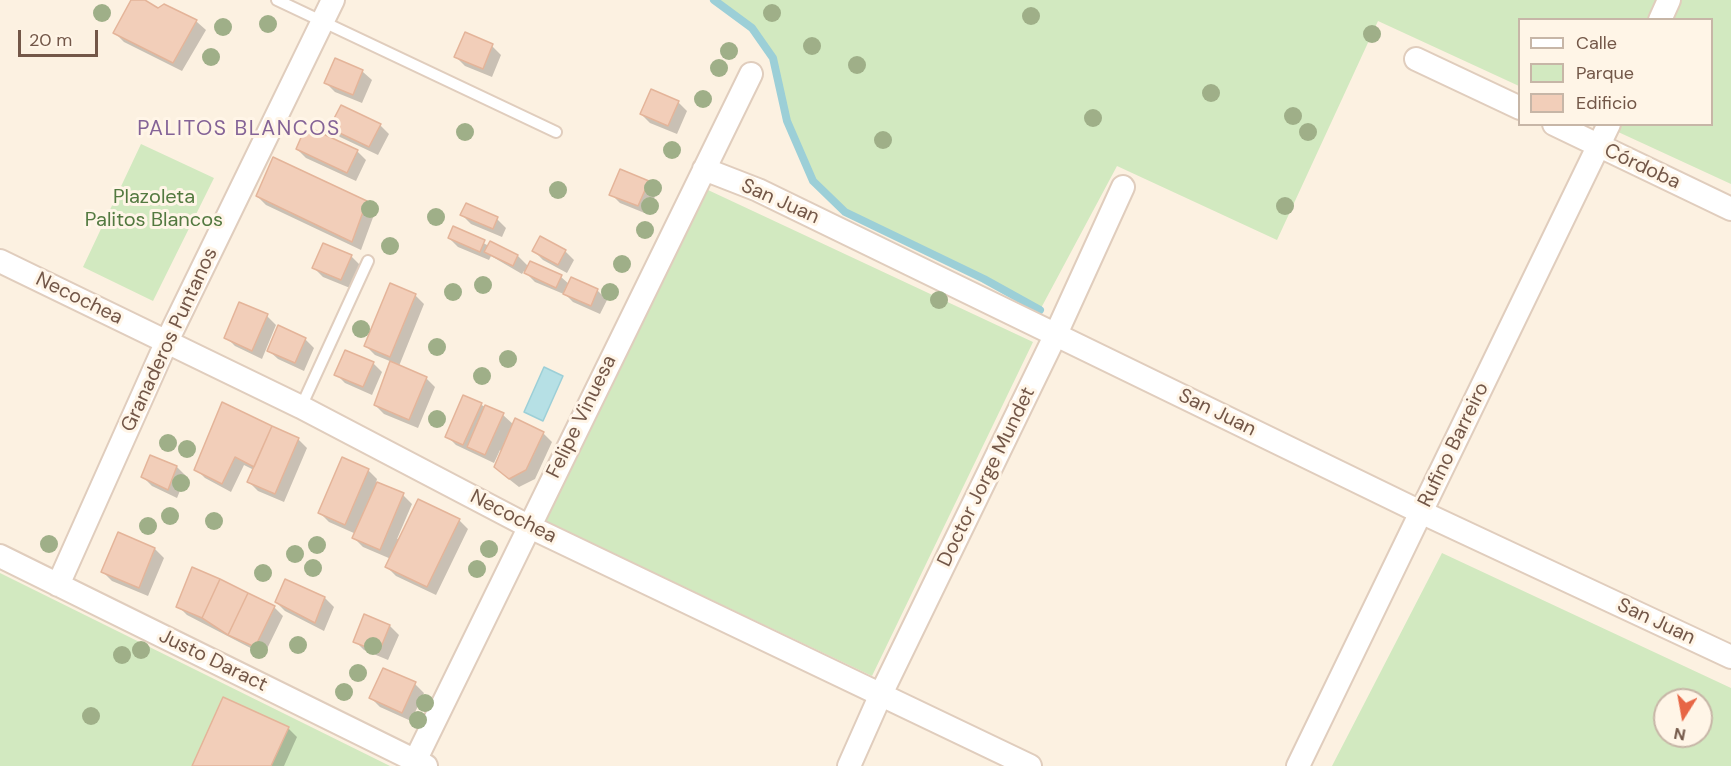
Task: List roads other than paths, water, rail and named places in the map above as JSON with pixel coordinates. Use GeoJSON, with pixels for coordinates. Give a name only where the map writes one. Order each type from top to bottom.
{"type":"FeatureCollection","features":[{"type":"Feature","properties":{"kind":"street","name":"Granaderos Puntanos"},"geometry":{"type":"LineString","coordinates":[[58,585],[167,341],[333,0]]}},
{"type":"Feature","properties":{"kind":"street"},"geometry":{"type":"LineString","coordinates":[[1661,18],[1669,0]]}},
{"type":"Feature","properties":{"kind":"street"},"geometry":{"type":"LineString","coordinates":[[1416,59],[1518,107]]}},
{"type":"Feature","properties":{"kind":"street","name":"Felipe Vinuesa"},"geometry":{"type":"LineString","coordinates":[[420,763],[528,526],[751,74]]}},
{"type":"Feature","properties":{"kind":"street","name":"Córdoba"},"geometry":{"type":"LineString","coordinates":[[1558,126],[1731,209]]}},
{"type":"Feature","properties":{"kind":"street","name":"Rufino Barreiro"},"geometry":{"type":"LineString","coordinates":[[1298,766],[1608,126]]}},
{"type":"Feature","properties":{"kind":"street","name":"San Juan"},"geometry":{"type":"LineString","coordinates":[[704,169],[758,190],[1421,513],[1731,657]]}},
{"type":"Feature","properties":{"kind":"street","name":"Doctor Jorge Mundet"},"geometry":{"type":"LineString","coordinates":[[849,766],[881,694],[1056,334],[1124,187]]}},
{"type":"Feature","properties":{"kind":"street","name":"Necochea"},"geometry":{"type":"LineString","coordinates":[[0,261],[301,407],[528,526],[1030,766]]}},
{"type":"Feature","properties":{"kind":"street","name":"Justo Daract"},"geometry":{"type":"LineString","coordinates":[[0,556],[420,763]]}},
{"type":"Feature","properties":{"kind":"lane"},"geometry":{"type":"LineString","coordinates":[[277,0],[556,132]]}},
{"type":"Feature","properties":{"kind":"lane"},"geometry":{"type":"LineString","coordinates":[[301,407],[368,261]]}},
{"type":"Feature","properties":{"kind":"water"},"geometry":{"type":"Polygon","coordinates":[[[544,367],[563,376],[543,421],[524,412],[544,367]]]}},
{"type":"Feature","properties":{"kind":"waterway"},"geometry":{"type":"LineString","coordinates":[[714,0],[752,28],[773,58],[787,121],[813,181],[845,212],[984,279],[1040,310]]}},
{"type":"Feature","properties":{"kind":"district","name":"PALITOS BLANCOS"},"geometry":{"type":"Point","coordinates":[239,129]}},
{"type":"Feature","properties":{"kind":"park label","name":"Plazoleta Palitos Blancos"},"geometry":{"type":"Point","coordinates":[154,210]}}]}
